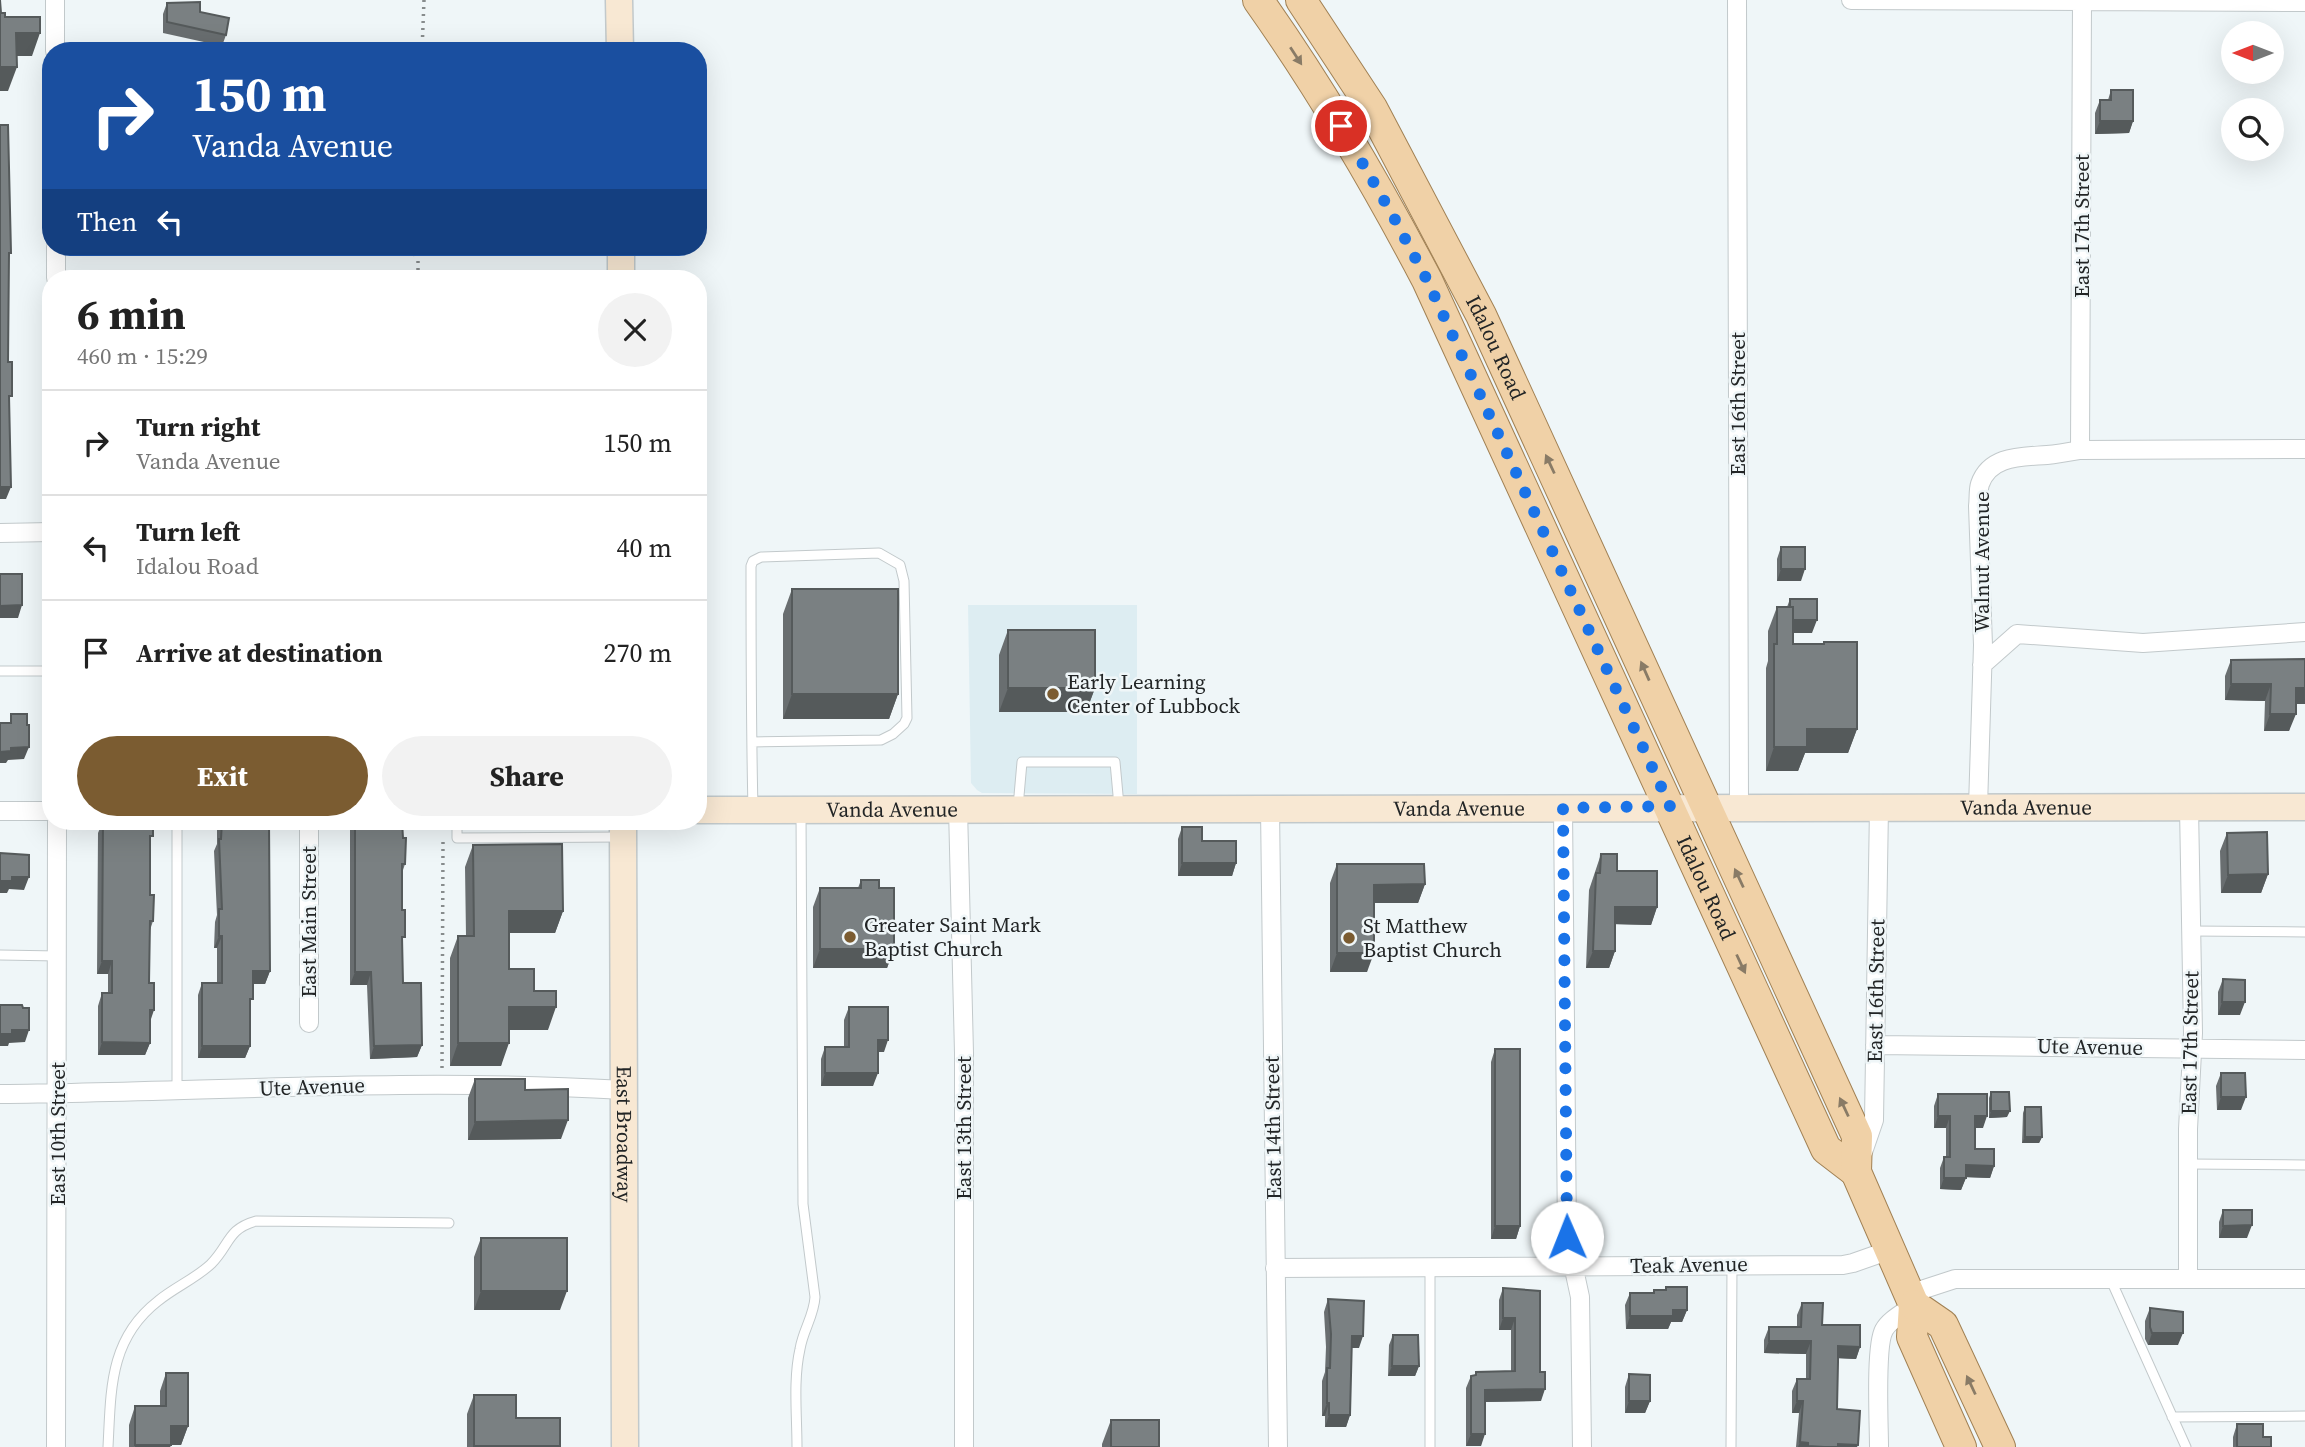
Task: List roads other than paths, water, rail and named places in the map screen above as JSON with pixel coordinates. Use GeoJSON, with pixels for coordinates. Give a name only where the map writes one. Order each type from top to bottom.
{"type":"FeatureCollection","features":[{"type":"Feature","properties":{"kind":"main road","name":"Idalou Road"},"geometry":{"type":"LineString","coordinates":[[1258,0],[1341,126],[1427,280],[1826,1149],[1856,1172]]}},
{"type":"Feature","properties":{"kind":"main road","name":"Idalou Road"},"geometry":{"type":"LineString","coordinates":[[1301,0],[1372,108],[1481,315],[1707,807],[1857,1136],[1856,1172],[1911,1299],[1912,1337],[1961,1447]]}},
{"type":"Feature","properties":{"kind":"main road"},"geometry":{"type":"LineString","coordinates":[[1911,1299],[1943,1325],[2000,1447]]}},
{"type":"Feature","properties":{"kind":"street"},"geometry":{"type":"LineString","coordinates":[[55,0],[55,42]]}},
{"type":"Feature","properties":{"kind":"street"},"geometry":{"type":"LineString","coordinates":[[619,0],[620,42]]}},
{"type":"Feature","properties":{"kind":"street","name":"East 16th Street"},"geometry":{"type":"LineString","coordinates":[[1737,0],[1739,807]]}},
{"type":"Feature","properties":{"kind":"street"},"geometry":{"type":"LineString","coordinates":[[1851,0],[2305,2]]}},
{"type":"Feature","properties":{"kind":"street","name":"East 17th Street"},"geometry":{"type":"LineString","coordinates":[[2080,450],[2082,1]]}},
{"type":"Feature","properties":{"kind":"street","name":"Walnut Avenue"},"geometry":{"type":"LineString","coordinates":[[1978,807],[1982,665],[1979,485],[1986,472],[2000,462],[2023,456],[2080,450],[2305,449]]}},
{"type":"Feature","properties":{"kind":"street"},"geometry":{"type":"LineString","coordinates":[[0,533],[42,533]]}},
{"type":"Feature","properties":{"kind":"street"},"geometry":{"type":"LineString","coordinates":[[1982,665],[2017,634],[2144,643],[2305,632]]}},
{"type":"Feature","properties":{"kind":"street","name":"Vanda Avenue"},"geometry":{"type":"LineString","coordinates":[[707,810],[1670,806],[2305,807]]}},
{"type":"Feature","properties":{"kind":"street","name":"East 16th Street"},"geometry":{"type":"LineString","coordinates":[[1856,1172],[1874,1120],[1879,807]]}},
{"type":"Feature","properties":{"kind":"street","name":"East 17th Street"},"geometry":{"type":"LineString","coordinates":[[2188,1279],[2192,1049],[2189,807]]}},
{"type":"Feature","properties":{"kind":"street","name":"East 13th Street"},"geometry":{"type":"LineString","coordinates":[[958,808],[964,1053],[964,1447]]}},
{"type":"Feature","properties":{"kind":"street","name":"East 14th Street"},"geometry":{"type":"LineString","coordinates":[[1270,808],[1278,1447]]}},
{"type":"Feature","properties":{"kind":"street"},"geometry":{"type":"LineString","coordinates":[[1563,808],[1567,1237],[1580,1297],[1582,1447]]}},
{"type":"Feature","properties":{"kind":"street"},"geometry":{"type":"LineString","coordinates":[[0,811],[42,811]]}},
{"type":"Feature","properties":{"kind":"street","name":"East 10th Street"},"geometry":{"type":"LineString","coordinates":[[56,1447],[57,830]]}},
{"type":"Feature","properties":{"kind":"street","name":"East Main Street"},"geometry":{"type":"LineString","coordinates":[[309,830],[309,1023]]}},
{"type":"Feature","properties":{"kind":"street","name":"East Broadway"},"geometry":{"type":"LineString","coordinates":[[623,830],[625,1447]]}},
{"type":"Feature","properties":{"kind":"street","name":"Ute Avenue"},"geometry":{"type":"LineString","coordinates":[[1875,1045],[2305,1050]]}},
{"type":"Feature","properties":{"kind":"street","name":"Ute Avenue"},"geometry":{"type":"LineString","coordinates":[[0,1094],[442,1084],[624,1090]]}},
{"type":"Feature","properties":{"kind":"street","name":"Teak Avenue"},"geometry":{"type":"LineString","coordinates":[[1275,1268],[1843,1265],[1890,1250]]}},
{"type":"Feature","properties":{"kind":"street"},"geometry":{"type":"LineString","coordinates":[[1879,1447],[1884,1328],[1911,1299],[1955,1279],[2305,1279]]}},
{"type":"Feature","properties":{"kind":"lane"},"geometry":{"type":"LineString","coordinates":[[752,741],[881,740],[904,724],[907,718],[904,581],[900,565],[879,553],[761,557],[753,561],[751,566],[752,741],[753,810]]}},
{"type":"Feature","properties":{"kind":"lane"},"geometry":{"type":"LineString","coordinates":[[0,671],[42,671]]}},
{"type":"Feature","properties":{"kind":"lane"},"geometry":{"type":"LineString","coordinates":[[1018,808],[1022,762],[1115,762],[1119,808]]}},
{"type":"Feature","properties":{"kind":"lane"},"geometry":{"type":"LineString","coordinates":[[797,1447],[800,1349],[814,1312],[815,1297],[803,1204],[801,809]]}},
{"type":"Feature","properties":{"kind":"lane"},"geometry":{"type":"LineString","coordinates":[[177,830],[177,1091]]}},
{"type":"Feature","properties":{"kind":"lane"},"geometry":{"type":"LineString","coordinates":[[457,830],[457,838],[605,830]]}},
{"type":"Feature","properties":{"kind":"lane"},"geometry":{"type":"LineString","coordinates":[[2192,932],[2305,932]]}},
{"type":"Feature","properties":{"kind":"lane"},"geometry":{"type":"LineString","coordinates":[[0,955],[58,956]]}},
{"type":"Feature","properties":{"kind":"lane"},"geometry":{"type":"LineString","coordinates":[[2188,1164],[2305,1165]]}},
{"type":"Feature","properties":{"kind":"lane"},"geometry":{"type":"LineString","coordinates":[[108,1447],[112,1376],[127,1336],[142,1314],[209,1266],[241,1225],[256,1221],[449,1223]]}},
{"type":"Feature","properties":{"kind":"lane"},"geometry":{"type":"LineString","coordinates":[[1731,1447],[1732,1264]]}},
{"type":"Feature","properties":{"kind":"lane"},"geometry":{"type":"LineString","coordinates":[[1430,1268],[1430,1447]]}},
{"type":"Feature","properties":{"kind":"lane"},"geometry":{"type":"LineString","coordinates":[[2110,1279],[2186,1447]]}},
{"type":"Feature","properties":{"kind":"lane"},"geometry":{"type":"LineString","coordinates":[[2172,1417],[2305,1416]]}},
{"type":"Feature","properties":{"kind":"place","name":"Early Learning Center of Lubbock"},"geometry":{"type":"Point","coordinates":[1053,694]}},
{"type":"Feature","properties":{"kind":"place","name":"Greater Saint Mark Baptist Church"},"geometry":{"type":"Point","coordinates":[850,937]}},
{"type":"Feature","properties":{"kind":"place","name":"St Matthew Baptist Church"},"geometry":{"type":"Point","coordinates":[1349,938]}}]}
